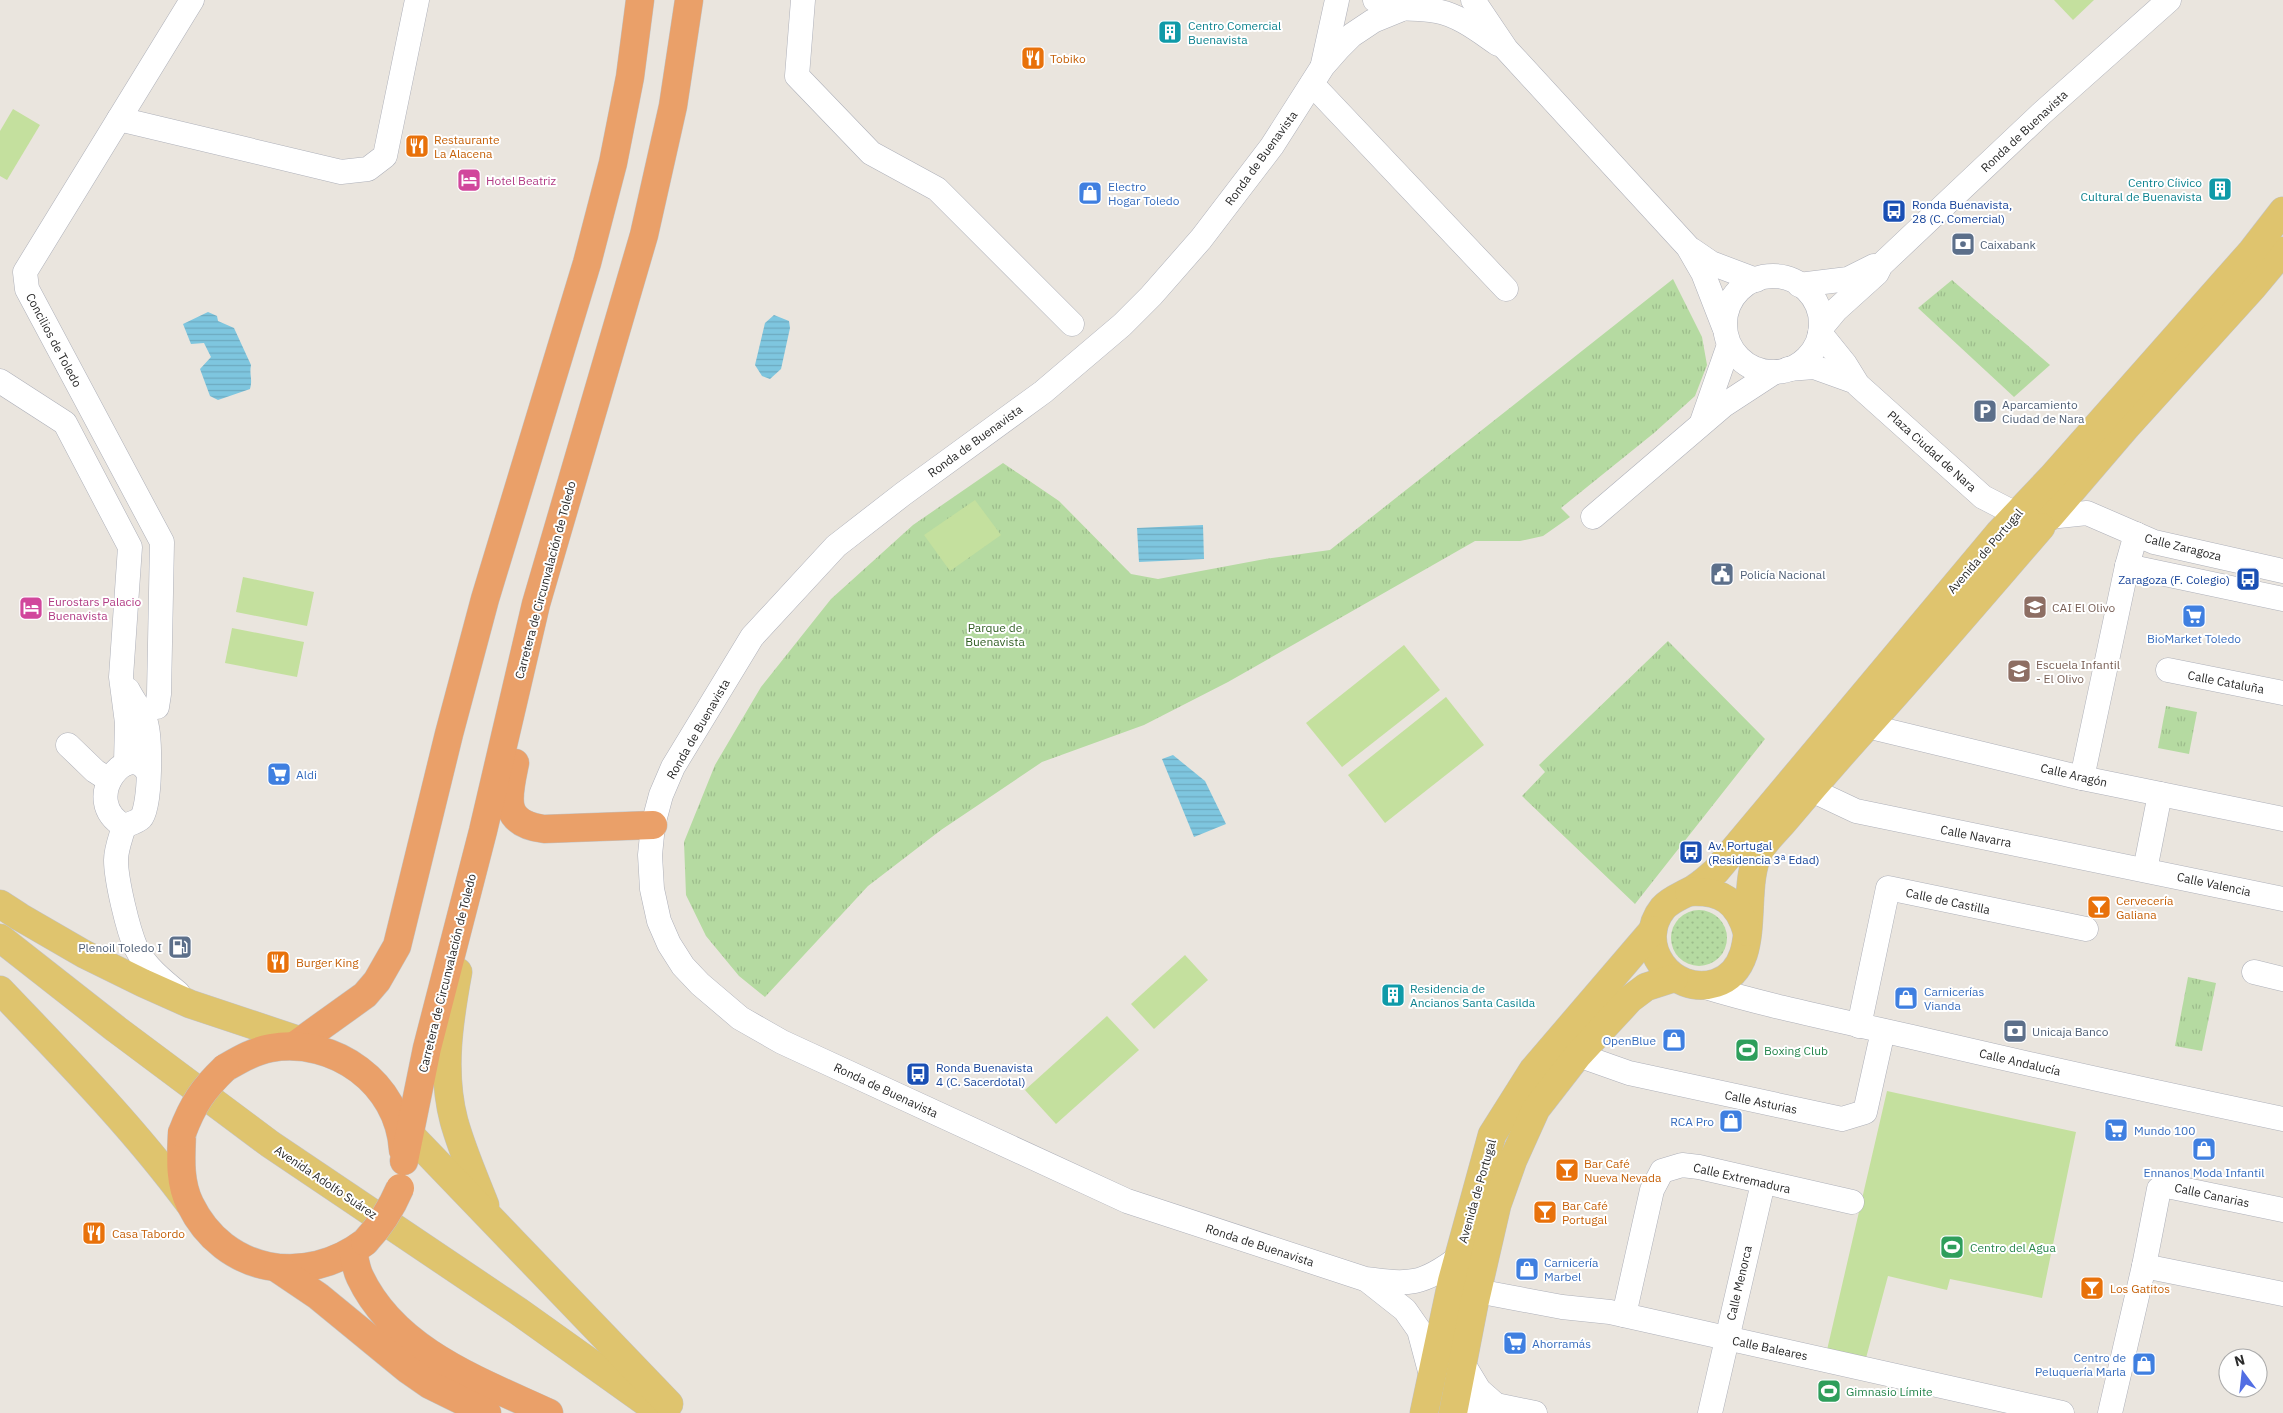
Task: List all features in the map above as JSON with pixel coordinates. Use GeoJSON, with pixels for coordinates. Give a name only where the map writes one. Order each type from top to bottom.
{"type":"FeatureCollection","features":[{"type":"Feature","properties":{"kind":"highway"},"geometry":{"type":"LineString","coordinates":[[303,1045],[365,995],[377,981],[397,946],[449,734],[486,599],[586,263],[611,172],[630,78],[640,0]]}},
{"type":"Feature","properties":{"kind":"highway","name":"Carretera de Circunvalación de Toledo"},"geometry":{"type":"LineString","coordinates":[[404,1128],[388,1101],[368,1077],[336,1055],[303,1045],[270,1048],[246,1056],[225,1068],[206,1086],[191,1108],[182,1133],[180,1168],[189,1203],[200,1223],[216,1240],[235,1254],[256,1263],[278,1269],[304,1269],[330,1263],[359,1246],[380,1226],[392,1208],[400,1188],[404,1161],[404,1128],[427,1048],[482,830],[527,640],[554,539],[644,235],[673,106],[689,0]]}},
{"type":"Feature","properties":{"kind":"highway"},"geometry":{"type":"LineString","coordinates":[[554,539],[558,580],[512,776],[509,794],[510,810],[518,821],[530,827],[544,829],[653,825]]}},
{"type":"Feature","properties":{"kind":"highway"},"geometry":{"type":"LineString","coordinates":[[359,1246],[359,1275],[373,1301],[396,1325],[431,1355],[451,1367],[549,1413]]}},
{"type":"Feature","properties":{"kind":"highway","name":"Carretera de Circunvalación de Toledo"},"geometry":{"type":"LineString","coordinates":[[278,1269],[318,1296],[407,1369],[430,1385],[487,1413]]}},
{"type":"Feature","properties":{"kind":"main road","name":"Avenida de Portugal"},"geometry":{"type":"LineString","coordinates":[[1424,1413],[1458,1258],[1492,1135],[1533,1070],[1653,930],[1663,909],[1674,898],[1689,892],[1716,871],[2016,514],[2052,477],[2252,251],[2283,211]]}},
{"type":"Feature","properties":{"kind":"main road"},"geometry":{"type":"LineString","coordinates":[[1653,930],[1652,943],[1656,957],[1663,969],[1674,978],[1687,984],[1702,986],[1717,982],[1730,975],[1740,964],[1746,950],[1749,894],[1759,852],[1813,787],[2152,398],[2254,287],[2283,251]]}},
{"type":"Feature","properties":{"kind":"main road"},"geometry":{"type":"LineString","coordinates":[[482,830],[450,1013],[448,1068],[454,1120],[462,1148],[490,1218]]}},
{"type":"Feature","properties":{"kind":"main road"},"geometry":{"type":"LineString","coordinates":[[1689,892],[1705,891],[1721,895],[1734,905],[1743,918],[1747,934]]}},
{"type":"Feature","properties":{"kind":"main road"},"geometry":{"type":"LineString","coordinates":[[0,904],[84,954],[190,1004],[303,1045]]}},
{"type":"Feature","properties":{"kind":"main road","name":"Avenida Adolfo Suárez"},"geometry":{"type":"LineString","coordinates":[[0,938],[116,1030],[270,1144],[518,1310],[661,1413]]}},
{"type":"Feature","properties":{"kind":"main road","name":"Avenida de Portugal"},"geometry":{"type":"LineString","coordinates":[[1453,1413],[1477,1291],[1497,1205],[1513,1160],[1536,1109],[1578,1055],[1630,999],[1646,987],[1674,978]]}},
{"type":"Feature","properties":{"kind":"main road"},"geometry":{"type":"LineString","coordinates":[[0,990],[51,1043],[167,1172],[189,1203]]}},
{"type":"Feature","properties":{"kind":"main road"},"geometry":{"type":"LineString","coordinates":[[404,1128],[676,1413]]}},
{"type":"Feature","properties":{"kind":"street","name":"Concilios de Toledo"},"geometry":{"type":"LineString","coordinates":[[156,707],[159,694],[162,542],[27,289],[25,272],[192,0]]}},
{"type":"Feature","properties":{"kind":"street"},"geometry":{"type":"LineString","coordinates":[[119,120],[340,172],[368,169],[385,156],[417,0]]}},
{"type":"Feature","properties":{"kind":"street"},"geometry":{"type":"LineString","coordinates":[[803,0],[797,76],[871,154],[937,189],[1072,324]]}},
{"type":"Feature","properties":{"kind":"street","name":"Ronda de Buenavista"},"geometry":{"type":"LineString","coordinates":[[1317,75],[1337,0]]}},
{"type":"Feature","properties":{"kind":"street","name":"Ronda de Buenavista"},"geometry":{"type":"LineString","coordinates":[[1375,0],[1390,8],[1415,6],[1454,17],[1506,49]]}},
{"type":"Feature","properties":{"kind":"street","name":"Ronda de Buenavista"},"geometry":{"type":"LineString","coordinates":[[1473,0],[1506,49],[1688,247],[1703,273],[1727,336]]}},
{"type":"Feature","properties":{"kind":"street","name":"Ronda de Buenavista"},"geometry":{"type":"LineString","coordinates":[[1821,330],[1836,310],[1877,273],[1881,265],[2042,113],[2170,0]]}},
{"type":"Feature","properties":{"kind":"street","name":"Ronda de Buenavista"},"geometry":{"type":"LineString","coordinates":[[1415,6],[1373,21],[1352,35],[1317,75],[1272,146],[1201,239],[1151,296],[1122,325],[1043,392],[888,505],[836,546],[752,637],[673,767],[661,795],[653,825],[650,856],[652,889],[659,921],[669,944],[683,966],[700,984],[740,1018],[782,1042],[1127,1200],[1365,1280],[1398,1284],[1418,1282],[1437,1274],[1458,1258]]}},
{"type":"Feature","properties":{"kind":"street"},"geometry":{"type":"LineString","coordinates":[[1317,75],[1506,289]]}},
{"type":"Feature","properties":{"kind":"street","name":"Ronda de Buenavista"},"geometry":{"type":"LineString","coordinates":[[1688,247],[1712,263],[1756,280]]}},
{"type":"Feature","properties":{"kind":"street","name":"Ronda de Buenavista"},"geometry":{"type":"LineString","coordinates":[[1799,284],[1848,279],[1871,267],[1881,265]]}},
{"type":"Feature","properties":{"kind":"street"},"geometry":{"type":"LineString","coordinates":[[1779,277],[1799,284],[1811,296],[1817,306],[1821,330],[1813,350],[1796,366],[1781,371],[1756,370],[1738,358],[1727,336],[1727,308],[1738,292],[1756,280],[1779,277]]}},
{"type":"Feature","properties":{"kind":"street","name":"Plaza Ciudad de Nara"},"geometry":{"type":"LineString","coordinates":[[1821,330],[1845,364],[1853,380],[1983,497],[2016,514]]}},
{"type":"Feature","properties":{"kind":"street","name":"Plaza Ciudad de Nara"},"geometry":{"type":"LineString","coordinates":[[1701,424],[1727,336]]}},
{"type":"Feature","properties":{"kind":"street","name":"Plaza Ciudad de Nara"},"geometry":{"type":"LineString","coordinates":[[1593,517],[1724,405],[1781,371],[1814,366],[1853,380]]}},
{"type":"Feature","properties":{"kind":"street"},"geometry":{"type":"LineString","coordinates":[[0,382],[64,423],[130,547],[121,678],[127,723],[126,763]]}},
{"type":"Feature","properties":{"kind":"street"},"geometry":{"type":"LineString","coordinates":[[2080,481],[2088,513]]}},
{"type":"Feature","properties":{"kind":"street","name":"Calle Zaragoza"},"geometry":{"type":"LineString","coordinates":[[2016,514],[2045,522],[2088,513],[2154,542],[2283,571]]}},
{"type":"Feature","properties":{"kind":"street"},"geometry":{"type":"LineString","coordinates":[[2082,778],[2127,566],[2136,534]]}},
{"type":"Feature","properties":{"kind":"street"},"geometry":{"type":"LineString","coordinates":[[2127,566],[2283,599]]}},
{"type":"Feature","properties":{"kind":"street","name":"Calle Cataluña"},"geometry":{"type":"LineString","coordinates":[[2168,670],[2283,693]]}},
{"type":"Feature","properties":{"kind":"street"},"geometry":{"type":"LineString","coordinates":[[121,678],[145,720],[149,742],[148,806],[141,818],[124,826]]}},
{"type":"Feature","properties":{"kind":"street","name":"Calle Aragón"},"geometry":{"type":"LineString","coordinates":[[1867,726],[2082,778],[2283,819]]}},
{"type":"Feature","properties":{"kind":"street"},"geometry":{"type":"LineString","coordinates":[[68,745],[95,771],[109,780]]}},
{"type":"Feature","properties":{"kind":"street"},"geometry":{"type":"LineString","coordinates":[[124,826],[114,820],[105,802],[109,780],[116,770],[126,763],[138,762],[144,765],[148,773]]}},
{"type":"Feature","properties":{"kind":"street","name":"Calle Navarra"},"geometry":{"type":"LineString","coordinates":[[1813,787],[1822,796],[1856,811],[2145,870]]}},
{"type":"Feature","properties":{"kind":"street"},"geometry":{"type":"LineString","coordinates":[[2145,870],[2160,794]]}},
{"type":"Feature","properties":{"kind":"street"},"geometry":{"type":"LineString","coordinates":[[124,826],[116,860],[125,908],[136,948],[156,975],[190,1004]]}},
{"type":"Feature","properties":{"kind":"street","name":"Calle Valencia"},"geometry":{"type":"LineString","coordinates":[[2145,870],[2283,898]]}},
{"type":"Feature","properties":{"kind":"street","name":"Calle de Castilla"},"geometry":{"type":"LineString","coordinates":[[1859,1026],[1888,888],[2086,930]]}},
{"type":"Feature","properties":{"kind":"street"},"geometry":{"type":"LineString","coordinates":[[1740,964],[1745,980],[1758,1003]]}},
{"type":"Feature","properties":{"kind":"street"},"geometry":{"type":"LineString","coordinates":[[2254,972],[2283,978]]}},
{"type":"Feature","properties":{"kind":"street","name":"Calle Andalucía"},"geometry":{"type":"LineString","coordinates":[[1702,986],[1758,1003],[2080,1076],[2283,1119]]}},
{"type":"Feature","properties":{"kind":"street","name":"Calle Asturias"},"geometry":{"type":"LineString","coordinates":[[1578,1055],[1629,1073],[1842,1119],[1855,1117],[1865,1112],[1883,1031]]}},
{"type":"Feature","properties":{"kind":"street","name":"Calle Extremadura"},"geometry":{"type":"LineString","coordinates":[[1624,1315],[1652,1190],[1662,1171],[1682,1166],[1699,1167],[1852,1202]]}},
{"type":"Feature","properties":{"kind":"street","name":"Calle Menorca"},"geometry":{"type":"LineString","coordinates":[[1710,1413],[1763,1183]]}},
{"type":"Feature","properties":{"kind":"street","name":"Calle Canarias"},"geometry":{"type":"LineString","coordinates":[[2110,1413],[2144,1266],[2159,1189],[2167,1186],[2283,1210]]}},
{"type":"Feature","properties":{"kind":"street"},"geometry":{"type":"LineString","coordinates":[[2144,1266],[2283,1294]]}},
{"type":"Feature","properties":{"kind":"street","name":"Ronda de Buenavista"},"geometry":{"type":"LineString","coordinates":[[1365,1280],[1405,1310],[1419,1330],[1431,1375]]}},
{"type":"Feature","properties":{"kind":"street","name":"Calle Baleares"},"geometry":{"type":"LineString","coordinates":[[1477,1291],[1562,1307],[1624,1315],[1726,1338],[1996,1405],[2062,1413]]}},
{"type":"Feature","properties":{"kind":"street"},"geometry":{"type":"LineString","coordinates":[[1462,1362],[1479,1390],[1496,1405]]}},
{"type":"Feature","properties":{"kind":"street"},"geometry":{"type":"LineString","coordinates":[[1462,1413],[1464,1410],[1496,1405],[1534,1413]]}},
{"type":"Feature","properties":{"kind":"green space"},"geometry":{"type":"Polygon","coordinates":[[[2054,0],[2094,0],[2073,20],[2054,0]]]}},
{"type":"Feature","properties":{"kind":"green space"},"geometry":{"type":"Polygon","coordinates":[[[13,109],[40,125],[7,180],[0,176],[0,131],[13,109]]]}},
{"type":"Feature","properties":{"kind":"green space","name":"Parque de Buenavista"},"geometry":{"type":"Polygon","coordinates":[[[1673,279],[1702,337],[1707,365],[1695,396],[1654,433],[1561,508],[1570,517],[1543,536],[1520,541],[1475,541],[1228,682],[1144,725],[1042,762],[941,830],[868,886],[765,997],[739,976],[706,936],[686,895],[684,842],[715,765],[761,687],[831,599],[913,525],[1003,463],[1059,501],[1131,574],[1158,579],[1265,559],[1330,550],[1673,279]]]}},
{"type":"Feature","properties":{"kind":"green space"},"geometry":{"type":"Polygon","coordinates":[[[1952,280],[2050,365],[2014,397],[1918,308],[1952,280]]]}},
{"type":"Feature","properties":{"kind":"green space"},"geometry":{"type":"Polygon","coordinates":[[[975,500],[1001,535],[950,571],[924,535],[975,500]]]}},
{"type":"Feature","properties":{"kind":"green space"},"geometry":{"type":"Polygon","coordinates":[[[243,577],[314,592],[307,626],[236,612],[243,577]]]}},
{"type":"Feature","properties":{"kind":"green space"},"geometry":{"type":"Polygon","coordinates":[[[232,628],[304,642],[297,677],[225,663],[232,628]]]}},
{"type":"Feature","properties":{"kind":"green space"},"geometry":{"type":"Polygon","coordinates":[[[1668,641],[1765,739],[1635,904],[1522,796],[1545,772],[1539,765],[1668,641]]]}},
{"type":"Feature","properties":{"kind":"green space"},"geometry":{"type":"Polygon","coordinates":[[[1404,645],[1440,690],[1342,767],[1306,723],[1404,645]]]}},
{"type":"Feature","properties":{"kind":"green space"},"geometry":{"type":"Polygon","coordinates":[[[1446,697],[1484,745],[1385,823],[1348,775],[1446,697]]]}},
{"type":"Feature","properties":{"kind":"green space"},"geometry":{"type":"Polygon","coordinates":[[[2166,706],[2197,712],[2189,754],[2158,748],[2166,706]]]}},
{"type":"Feature","properties":{"kind":"green space"},"geometry":{"type":"Polygon","coordinates":[[[1693,910],[1705,910],[1715,914],[1723,922],[1727,938],[1723,954],[1715,962],[1705,966],[1693,966],[1683,962],[1675,954],[1671,944],[1671,932],[1675,922],[1683,914],[1693,910]]]}},
{"type":"Feature","properties":{"kind":"green space"},"geometry":{"type":"Polygon","coordinates":[[[1185,955],[1208,980],[1154,1029],[1131,1004],[1185,955]]]}},
{"type":"Feature","properties":{"kind":"green space"},"geometry":{"type":"Polygon","coordinates":[[[2188,977],[2216,983],[2202,1051],[2175,1046],[2188,977]]]}},
{"type":"Feature","properties":{"kind":"green space"},"geometry":{"type":"Polygon","coordinates":[[[1107,1016],[1139,1050],[1056,1124],[1025,1090],[1107,1016]]]}},
{"type":"Feature","properties":{"kind":"green space","name":"Centro del Agua"},"geometry":{"type":"Polygon","coordinates":[[[1887,1091],[2076,1132],[2042,1298],[1950,1279],[1947,1290],[1888,1276],[1866,1358],[1827,1350],[1887,1091]]]}},
{"type":"Feature","properties":{"kind":"water"},"geometry":{"type":"Polygon","coordinates":[[[208,312],[217,316],[218,321],[234,328],[251,365],[250,389],[218,400],[210,396],[200,369],[211,357],[204,343],[191,344],[183,324],[208,312]]]}},
{"type":"Feature","properties":{"kind":"water"},"geometry":{"type":"Polygon","coordinates":[[[774,315],[789,321],[790,328],[781,369],[770,379],[762,376],[755,365],[765,323],[774,315]]]}},
{"type":"Feature","properties":{"kind":"water"},"geometry":{"type":"Polygon","coordinates":[[[1203,525],[1204,559],[1139,562],[1137,528],[1203,525]]]}},
{"type":"Feature","properties":{"kind":"water"},"geometry":{"type":"Polygon","coordinates":[[[1173,755],[1205,781],[1226,824],[1194,837],[1162,759],[1173,755]]]}},
{"type":"Feature","properties":{"kind":"place","name":"Centro Comercial Buenavista"},"geometry":{"type":"Point","coordinates":[1170,32]}},
{"type":"Feature","properties":{"kind":"place","name":"Tobiko"},"geometry":{"type":"Point","coordinates":[1033,58]}},
{"type":"Feature","properties":{"kind":"place","name":"Restaurante La Alacena"},"geometry":{"type":"Point","coordinates":[417,146]}},
{"type":"Feature","properties":{"kind":"place","name":"Hotel Beatriz"},"geometry":{"type":"Point","coordinates":[469,180]}},
{"type":"Feature","properties":{"kind":"place","name":"Centro Cíivico Cultural de Buenavista"},"geometry":{"type":"Point","coordinates":[2220,189]}},
{"type":"Feature","properties":{"kind":"place","name":"Electro Hogar Toledo"},"geometry":{"type":"Point","coordinates":[1090,193]}},
{"type":"Feature","properties":{"kind":"place","name":"Ronda Buenavista, 28 (C. Comercial)"},"geometry":{"type":"Point","coordinates":[1894,211]}},
{"type":"Feature","properties":{"kind":"place","name":"Caixabank"},"geometry":{"type":"Point","coordinates":[1963,244]}},
{"type":"Feature","properties":{"kind":"place","name":"Aparcamiento Ciudad de Nara"},"geometry":{"type":"Point","coordinates":[1985,411]}},
{"type":"Feature","properties":{"kind":"place","name":"Policía Nacional"},"geometry":{"type":"Point","coordinates":[1722,574]}},
{"type":"Feature","properties":{"kind":"place","name":"Zaragoza (F. Colegio)"},"geometry":{"type":"Point","coordinates":[2248,579]}},
{"type":"Feature","properties":{"kind":"place","name":"CAI El Olivo"},"geometry":{"type":"Point","coordinates":[2035,607]}},
{"type":"Feature","properties":{"kind":"place","name":"Eurostars Palacio Buenavista"},"geometry":{"type":"Point","coordinates":[31,608]}},
{"type":"Feature","properties":{"kind":"place","name":"BioMarket Toledo"},"geometry":{"type":"Point","coordinates":[2194,616]}},
{"type":"Feature","properties":{"kind":"place","name":"Escuela Infantil - El Olivo"},"geometry":{"type":"Point","coordinates":[2019,671]}},
{"type":"Feature","properties":{"kind":"place","name":"Aldi"},"geometry":{"type":"Point","coordinates":[279,774]}},
{"type":"Feature","properties":{"kind":"place","name":"Av. Portugal (Residencia 3ª Edad)"},"geometry":{"type":"Point","coordinates":[1691,852]}},
{"type":"Feature","properties":{"kind":"place","name":"Cervecería Galiana"},"geometry":{"type":"Point","coordinates":[2099,907]}},
{"type":"Feature","properties":{"kind":"place","name":"Plenoil Toledo I"},"geometry":{"type":"Point","coordinates":[180,947]}},
{"type":"Feature","properties":{"kind":"place","name":"Burger King"},"geometry":{"type":"Point","coordinates":[278,962]}},
{"type":"Feature","properties":{"kind":"place","name":"Residencia de Ancianos Santa Casilda"},"geometry":{"type":"Point","coordinates":[1393,995]}},
{"type":"Feature","properties":{"kind":"place","name":"Carnicerías Vianda"},"geometry":{"type":"Point","coordinates":[1906,998]}},
{"type":"Feature","properties":{"kind":"place","name":"Unicaja Banco"},"geometry":{"type":"Point","coordinates":[2015,1031]}},
{"type":"Feature","properties":{"kind":"place","name":"OpenBlue"},"geometry":{"type":"Point","coordinates":[1674,1040]}},
{"type":"Feature","properties":{"kind":"place","name":"Boxing Club"},"geometry":{"type":"Point","coordinates":[1747,1050]}},
{"type":"Feature","properties":{"kind":"place","name":"Ronda Buenavista 4 (C. Sacerdotal)"},"geometry":{"type":"Point","coordinates":[918,1074]}},
{"type":"Feature","properties":{"kind":"place","name":"RCA Pro"},"geometry":{"type":"Point","coordinates":[1731,1121]}},
{"type":"Feature","properties":{"kind":"place","name":"Mundo 100"},"geometry":{"type":"Point","coordinates":[2116,1130]}},
{"type":"Feature","properties":{"kind":"place","name":"Ennanos Moda Infantil"},"geometry":{"type":"Point","coordinates":[2204,1149]}},
{"type":"Feature","properties":{"kind":"place","name":"Bar Café Nueva Nevada"},"geometry":{"type":"Point","coordinates":[1567,1170]}},
{"type":"Feature","properties":{"kind":"place","name":"Bar Café Portugal"},"geometry":{"type":"Point","coordinates":[1545,1212]}},
{"type":"Feature","properties":{"kind":"place","name":"Casa Tabordo"},"geometry":{"type":"Point","coordinates":[94,1233]}},
{"type":"Feature","properties":{"kind":"place","name":"Centro del Agua"},"geometry":{"type":"Point","coordinates":[1952,1247]}},
{"type":"Feature","properties":{"kind":"place","name":"Carnicería Marbel"},"geometry":{"type":"Point","coordinates":[1527,1269]}},
{"type":"Feature","properties":{"kind":"place","name":"Los Gatitos"},"geometry":{"type":"Point","coordinates":[2092,1288]}},
{"type":"Feature","properties":{"kind":"place","name":"Ahorramás"},"geometry":{"type":"Point","coordinates":[1515,1343]}},
{"type":"Feature","properties":{"kind":"place","name":"Centro de Peluquería Marla"},"geometry":{"type":"Point","coordinates":[2144,1364]}},
{"type":"Feature","properties":{"kind":"place","name":"Gimnasio Límite"},"geometry":{"type":"Point","coordinates":[1829,1391]}}]}
